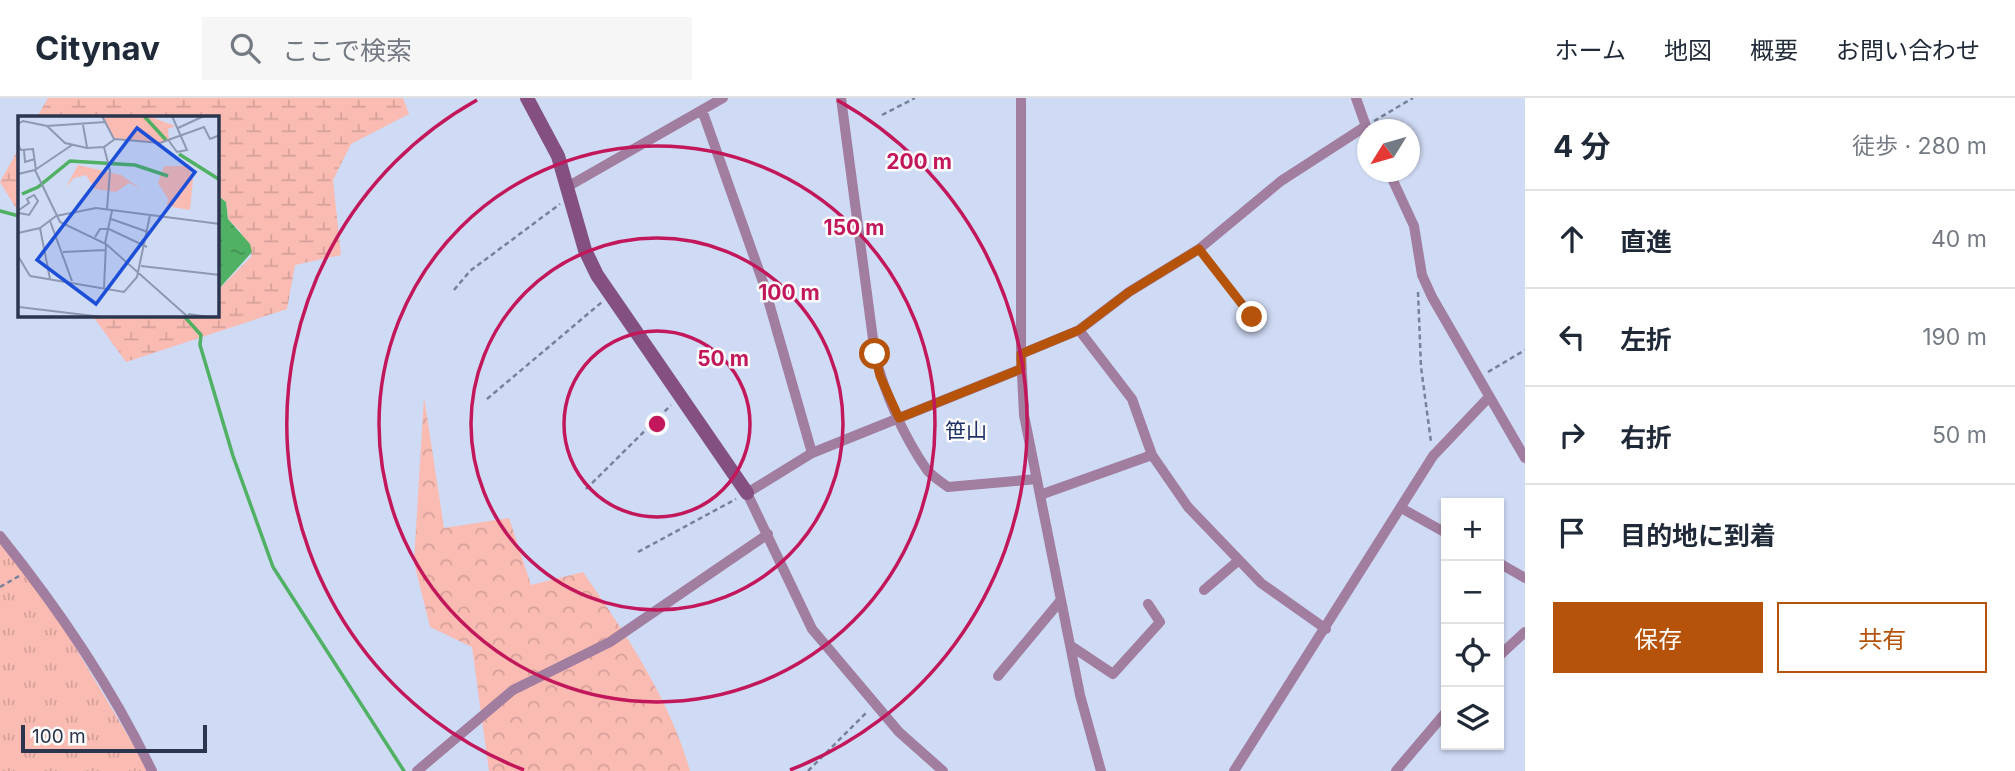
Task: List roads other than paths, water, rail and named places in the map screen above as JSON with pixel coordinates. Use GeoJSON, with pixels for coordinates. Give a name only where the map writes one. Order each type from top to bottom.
{"type":"FeatureCollection","features":[{"type":"Feature","properties":{"kind":"street"},"geometry":{"type":"LineString","coordinates":[[527,98],[558,156],[585,250],[611,295],[747,493],[812,629],[899,732],[943,771]]}},
{"type":"Feature","properties":{"kind":"street"},"geometry":{"type":"LineString","coordinates":[[568,192],[723,98]]}},
{"type":"Feature","properties":{"kind":"street"},"geometry":{"type":"LineString","coordinates":[[841,98],[875,354],[880,376],[899,418],[928,472],[948,487],[1037,480]]}},
{"type":"Feature","properties":{"kind":"street"},"geometry":{"type":"LineString","coordinates":[[1021,98],[1021,369],[1024,415],[1061,600],[1101,771]]}},
{"type":"Feature","properties":{"kind":"street"},"geometry":{"type":"LineString","coordinates":[[1356,98],[1363,119]]}},
{"type":"Feature","properties":{"kind":"street"},"geometry":{"type":"LineString","coordinates":[[702,110],[763,282],[812,453]]}},
{"type":"Feature","properties":{"kind":"street"},"geometry":{"type":"LineString","coordinates":[[1021,354],[1079,330],[1129,292],[1199,249],[1281,181],[1357,134]]}},
{"type":"Feature","properties":{"kind":"street"},"geometry":{"type":"LineString","coordinates":[[1394,182],[1414,226],[1422,275],[1525,458]]}},
{"type":"Feature","properties":{"kind":"street"},"geometry":{"type":"LineString","coordinates":[[1079,330],[1132,399],[1152,455],[1188,507],[1261,583],[1326,629]]}},
{"type":"Feature","properties":{"kind":"street"},"geometry":{"type":"LineString","coordinates":[[747,493],[812,453],[1021,369]]}},
{"type":"Feature","properties":{"kind":"street"},"geometry":{"type":"LineString","coordinates":[[1234,771],[1433,456],[1489,397]]}},
{"type":"Feature","properties":{"kind":"street"},"geometry":{"type":"LineString","coordinates":[[1040,495],[1152,455]]}},
{"type":"Feature","properties":{"kind":"street"},"geometry":{"type":"LineString","coordinates":[[1401,508],[1441,530]]}},
{"type":"Feature","properties":{"kind":"street"},"geometry":{"type":"LineString","coordinates":[[416,771],[513,690],[610,642],[768,534]]}},
{"type":"Feature","properties":{"kind":"street"},"geometry":{"type":"LineString","coordinates":[[0,536],[28,572],[121,714],[152,771]]}},
{"type":"Feature","properties":{"kind":"street"},"geometry":{"type":"LineString","coordinates":[[1204,590],[1239,560]]}},
{"type":"Feature","properties":{"kind":"street"},"geometry":{"type":"LineString","coordinates":[[1504,565],[1525,578]]}},
{"type":"Feature","properties":{"kind":"street"},"geometry":{"type":"LineString","coordinates":[[998,676],[1061,600]]}},
{"type":"Feature","properties":{"kind":"street"},"geometry":{"type":"LineString","coordinates":[[1071,646],[1113,674],[1160,622],[1148,604]]}},
{"type":"Feature","properties":{"kind":"street"},"geometry":{"type":"LineString","coordinates":[[1504,651],[1525,632]]}},
{"type":"Feature","properties":{"kind":"street"},"geometry":{"type":"LineString","coordinates":[[1396,771],[1441,718]]}},
{"type":"Feature","properties":{"kind":"water"},"geometry":{"type":"Polygon","coordinates":[[[219,197],[226,202],[228,219],[250,244],[252,252],[219,289],[219,197]]]}},
{"type":"Feature","properties":{"kind":"waterway"},"geometry":{"type":"LineString","coordinates":[[0,211],[18,216]]}},
{"type":"Feature","properties":{"kind":"waterway"},"geometry":{"type":"LineString","coordinates":[[185,317],[201,335],[200,345],[233,456],[273,567],[404,771]]}},
{"type":"Feature","properties":{"kind":"district","name":"笹山"},"geometry":{"type":"Point","coordinates":[966,431]}}]}
